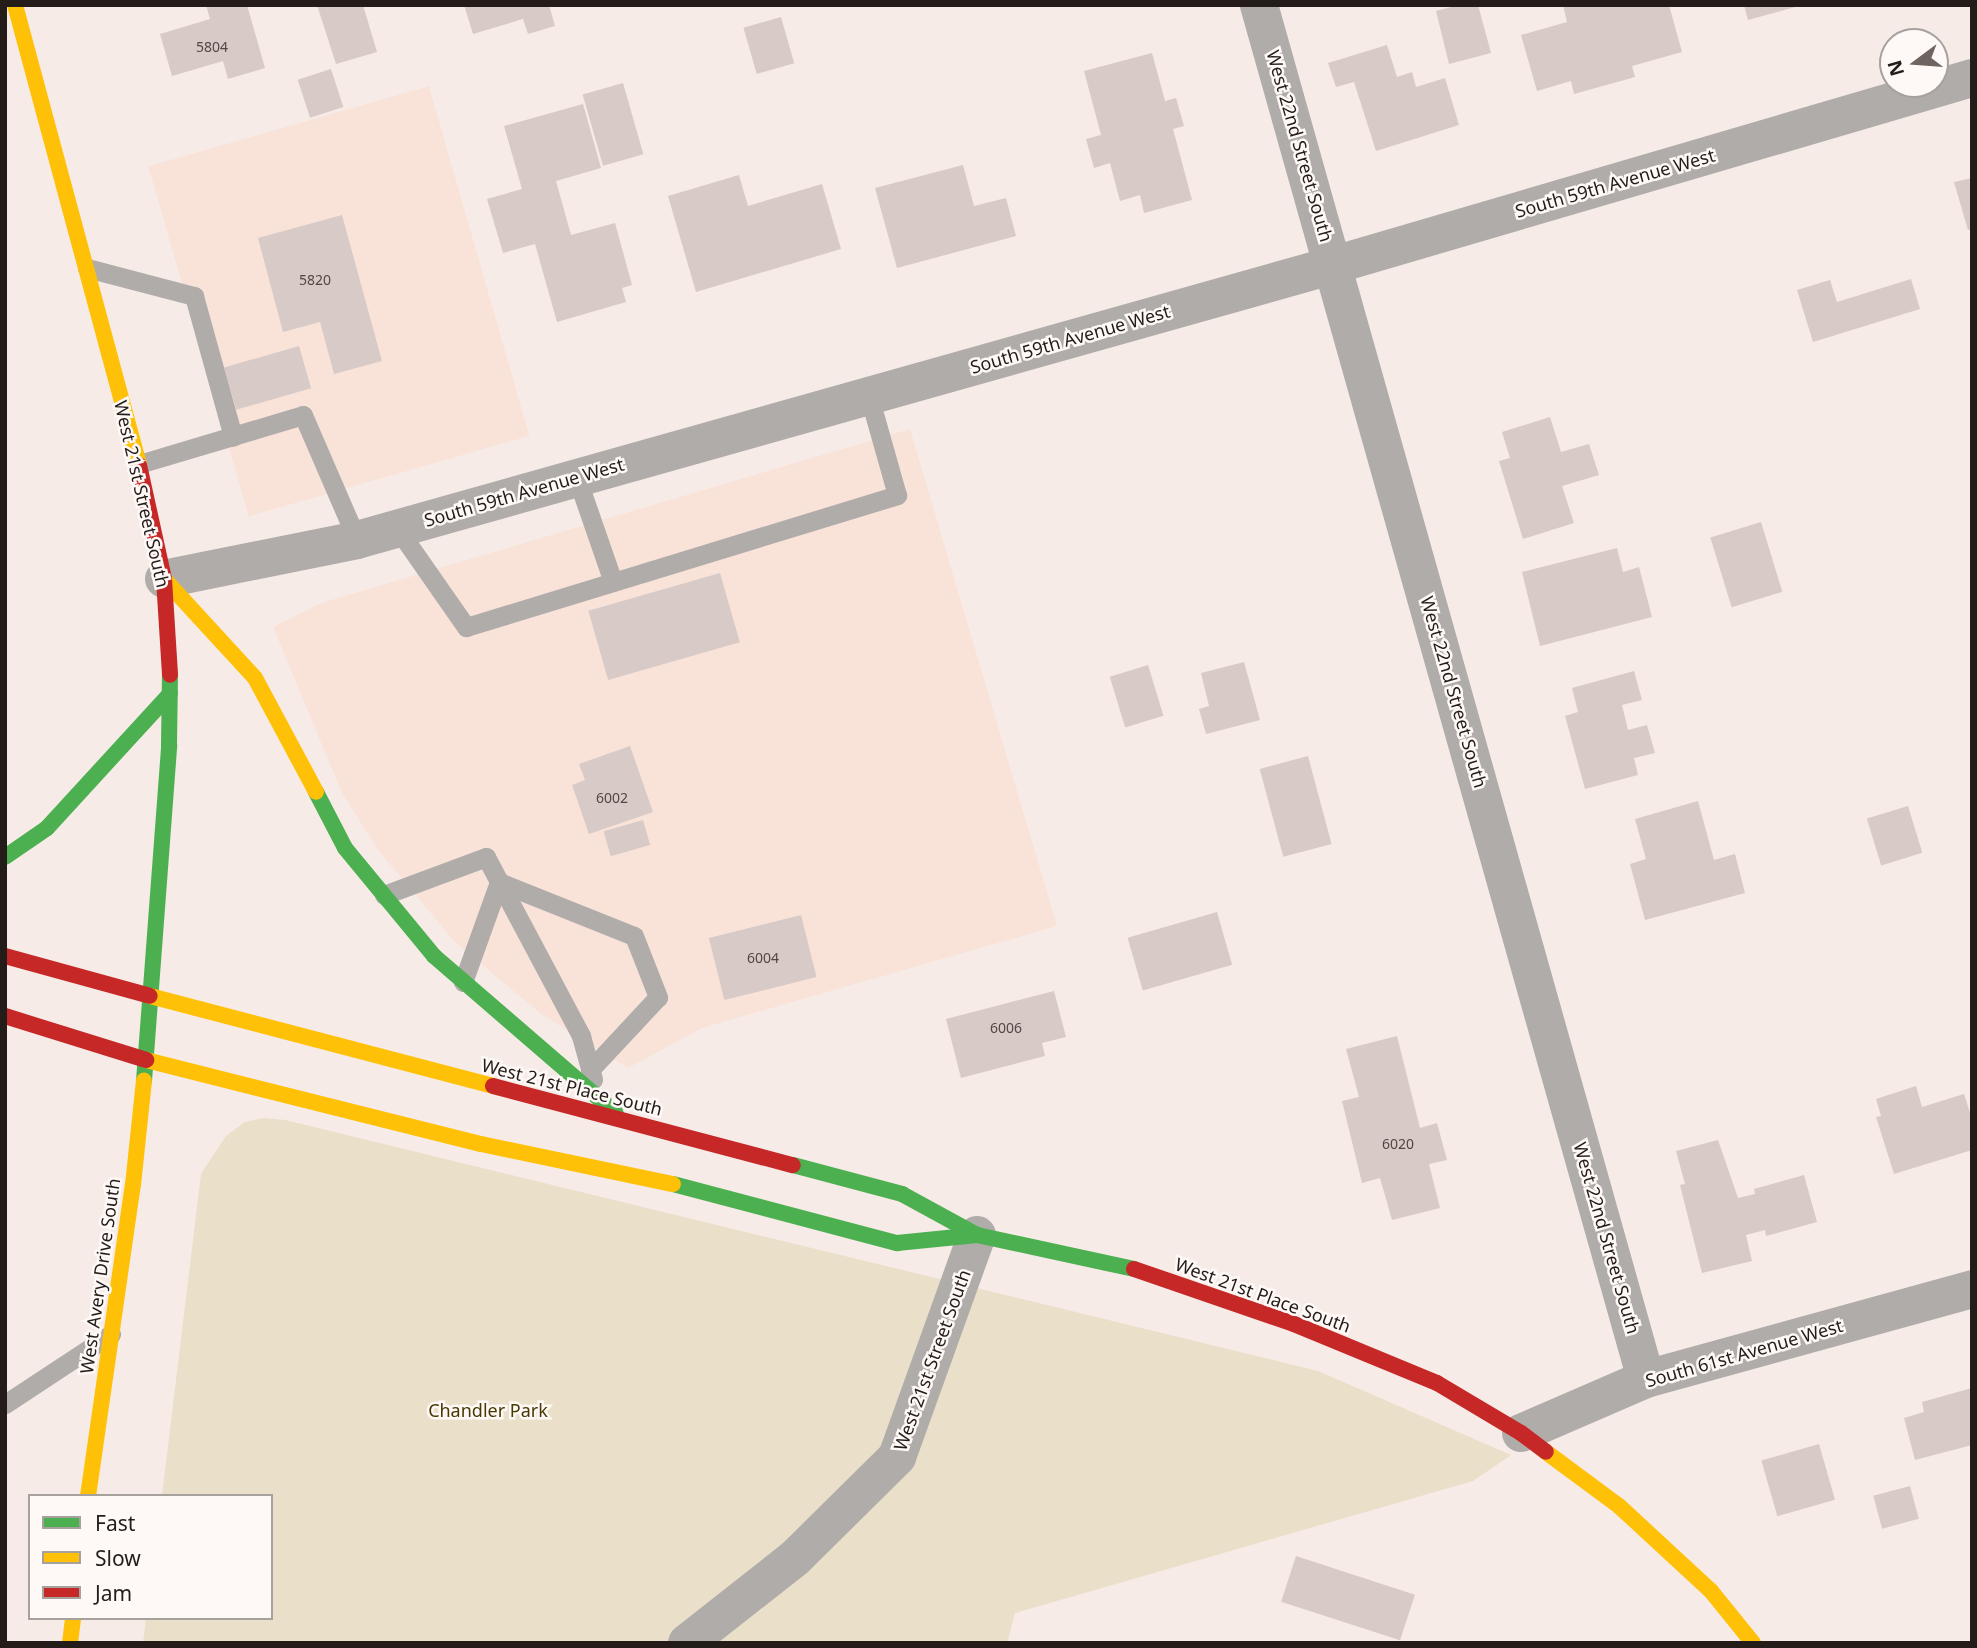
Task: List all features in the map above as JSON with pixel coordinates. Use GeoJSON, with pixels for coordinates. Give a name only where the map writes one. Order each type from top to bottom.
{"type":"FeatureCollection","features":[{"type":"Feature","properties":{"kind":"main road","name":"West 21st Street South"},"geometry":{"type":"LineString","coordinates":[[15,5],[139,464],[164,579],[170,694],[150,996]]}},
{"type":"Feature","properties":{"kind":"main road"},"geometry":{"type":"LineString","coordinates":[[164,579],[256,678],[345,848],[434,956],[623,1119]]}},
{"type":"Feature","properties":{"kind":"main road"},"geometry":{"type":"LineString","coordinates":[[5,858],[47,828],[170,694]]}},
{"type":"Feature","properties":{"kind":"main road","name":"West 21st Place South"},"geometry":{"type":"LineString","coordinates":[[5,956],[902,1194],[977,1235],[1135,1269],[1294,1324],[1437,1383],[1521,1433]]}},
{"type":"Feature","properties":{"kind":"main road","name":"West Avery Drive South"},"geometry":{"type":"LineString","coordinates":[[88,1494],[133,1185],[150,996]]}},
{"type":"Feature","properties":{"kind":"main road","name":"West 21st Place South"},"geometry":{"type":"LineString","coordinates":[[5,1016],[146,1060],[481,1143],[645,1176],[897,1243],[977,1235]]}},
{"type":"Feature","properties":{"kind":"main road"},"geometry":{"type":"LineString","coordinates":[[1521,1433],[1619,1506],[1711,1591],[1753,1643]]}},
{"type":"Feature","properties":{"kind":"main road"},"geometry":{"type":"LineString","coordinates":[[70,1643],[73,1620]]}},
{"type":"Feature","properties":{"kind":"street","name":"West 22nd Street South"},"geometry":{"type":"LineString","coordinates":[[1259,5],[1646,1379]]}},
{"type":"Feature","properties":{"kind":"street","name":"South 59th Avenue West"},"geometry":{"type":"LineString","coordinates":[[164,579],[357,540],[1334,265],[1972,78]]}},
{"type":"Feature","properties":{"kind":"street","name":"West 21st Street South"},"geometry":{"type":"LineString","coordinates":[[687,1643],[795,1559],[897,1457],[977,1235]]}},
{"type":"Feature","properties":{"kind":"street","name":"South 61st Avenue West"},"geometry":{"type":"LineString","coordinates":[[1521,1433],[1646,1379],[1972,1289]]}},
{"type":"Feature","properties":{"kind":"lane"},"geometry":{"type":"LineString","coordinates":[[87,268],[194,296],[233,437]]}},
{"type":"Feature","properties":{"kind":"lane"},"geometry":{"type":"LineString","coordinates":[[397,528],[466,627],[897,495],[869,396]]}},
{"type":"Feature","properties":{"kind":"lane"},"geometry":{"type":"LineString","coordinates":[[139,464],[303,415],[357,540]]}},
{"type":"Feature","properties":{"kind":"lane"},"geometry":{"type":"LineString","coordinates":[[576,478],[612,582]]}},
{"type":"Feature","properties":{"kind":"lane"},"geometry":{"type":"LineString","coordinates":[[384,895],[486,857],[581,1036],[597,1097]]}},
{"type":"Feature","properties":{"kind":"lane"},"geometry":{"type":"LineString","coordinates":[[463,982],[499,882]]}},
{"type":"Feature","properties":{"kind":"lane"},"geometry":{"type":"LineString","coordinates":[[499,882],[634,936],[658,997],[590,1070]]}},
{"type":"Feature","properties":{"kind":"lane"},"geometry":{"type":"LineString","coordinates":[[5,1404],[111,1334]]}},
{"type":"Feature","properties":{"kind":"shaded area"},"geometry":{"type":"Polygon","coordinates":[[[429,86],[529,436],[249,516],[148,166],[429,86]]]}},
{"type":"Feature","properties":{"kind":"shaded area"},"geometry":{"type":"Polygon","coordinates":[[[910,429],[1057,926],[702,1028],[628,1068],[541,1014],[454,941],[378,850],[342,793],[273,627],[321,603],[910,429]]]}},
{"type":"Feature","properties":{"kind":"green space","name":"Chandler Park"},"geometry":{"type":"Polygon","coordinates":[[[264,1118],[285,1120],[1318,1371],[1511,1455],[1473,1481],[1015,1613],[1007,1643],[143,1643],[146,1620],[273,1620],[273,1494],[162,1494],[201,1174],[226,1136],[245,1122],[264,1118]]]}},
{"type":"Feature","properties":{"kind":"building"},"geometry":{"type":"Polygon","coordinates":[[[206,5],[247,5],[265,68],[228,79],[223,61],[172,76],[160,34],[210,19],[206,5]]]}},
{"type":"Feature","properties":{"kind":"building"},"geometry":{"type":"Polygon","coordinates":[[[317,5],[363,5],[377,52],[336,64],[317,5]]]}},
{"type":"Feature","properties":{"kind":"building"},"geometry":{"type":"Polygon","coordinates":[[[464,5],[549,5],[555,26],[528,34],[523,19],[473,34],[464,5]]]}},
{"type":"Feature","properties":{"kind":"building"},"geometry":{"type":"Polygon","coordinates":[[[1459,5],[1478,5],[1491,53],[1449,64],[1436,11],[1459,5]]]}},
{"type":"Feature","properties":{"kind":"building"},"geometry":{"type":"Polygon","coordinates":[[[1563,5],[1669,5],[1682,52],[1632,66],[1635,77],[1574,94],[1571,81],[1537,91],[1521,35],[1567,22],[1563,5]]]}},
{"type":"Feature","properties":{"kind":"building"},"geometry":{"type":"Polygon","coordinates":[[[1744,5],[1799,5],[1799,6],[1748,20],[1744,5]]]}},
{"type":"Feature","properties":{"kind":"building"},"geometry":{"type":"Polygon","coordinates":[[[781,17],[794,63],[757,74],[744,28],[781,17]]]}},
{"type":"Feature","properties":{"kind":"building"},"geometry":{"type":"Polygon","coordinates":[[[1387,45],[1397,77],[1412,72],[1416,87],[1445,78],[1459,125],[1376,151],[1354,82],[1336,87],[1328,63],[1387,45]]]}},
{"type":"Feature","properties":{"kind":"building"},"geometry":{"type":"Polygon","coordinates":[[[1152,53],[1165,101],[1176,98],[1184,126],[1173,129],[1192,200],[1144,213],[1140,195],[1120,201],[1110,163],[1094,168],[1086,139],[1101,135],[1084,71],[1152,53]]]}},
{"type":"Feature","properties":{"kind":"building"},"geometry":{"type":"Polygon","coordinates":[[[331,69],[343,107],[310,118],[298,80],[331,69]]]}},
{"type":"Feature","properties":{"kind":"building"},"geometry":{"type":"Polygon","coordinates":[[[623,83],[643,154],[603,166],[583,95],[623,83]]]}},
{"type":"Feature","properties":{"kind":"building"},"geometry":{"type":"Polygon","coordinates":[[[583,104],[601,168],[556,181],[571,235],[615,223],[632,285],[622,288],[626,302],[557,322],[535,244],[503,253],[487,199],[522,189],[504,126],[583,104]]]}},
{"type":"Feature","properties":{"kind":"building"},"geometry":{"type":"Polygon","coordinates":[[[963,165],[974,206],[1006,198],[1016,236],[897,268],[875,188],[963,165]]]}},
{"type":"Feature","properties":{"kind":"building"},"geometry":{"type":"Polygon","coordinates":[[[739,175],[748,206],[822,184],[841,249],[696,292],[668,196],[739,175]]]}},
{"type":"Feature","properties":{"kind":"building"},"geometry":{"type":"Polygon","coordinates":[[[1972,178],[1972,229],[1968,230],[1954,182],[1972,178]]]}},
{"type":"Feature","properties":{"kind":"building"},"geometry":{"type":"Polygon","coordinates":[[[342,215],[382,361],[334,374],[320,322],[283,332],[258,238],[342,215]]]}},
{"type":"Feature","properties":{"kind":"building"},"geometry":{"type":"Polygon","coordinates":[[[1911,279],[1920,309],[1813,342],[1797,290],[1830,280],[1837,302],[1911,279]]]}},
{"type":"Feature","properties":{"kind":"building"},"geometry":{"type":"Polygon","coordinates":[[[299,346],[311,388],[236,410],[224,367],[299,346]]]}},
{"type":"Feature","properties":{"kind":"building"},"geometry":{"type":"Polygon","coordinates":[[[1550,417],[1561,452],[1589,444],[1599,475],[1562,486],[1574,523],[1523,539],[1499,461],[1510,458],[1502,432],[1550,417]]]}},
{"type":"Feature","properties":{"kind":"building"},"geometry":{"type":"Polygon","coordinates":[[[1761,522],[1782,592],[1732,607],[1710,537],[1761,522]]]}},
{"type":"Feature","properties":{"kind":"building"},"geometry":{"type":"Polygon","coordinates":[[[1617,548],[1623,572],[1639,567],[1652,617],[1540,646],[1522,572],[1617,548]]]}},
{"type":"Feature","properties":{"kind":"building"},"geometry":{"type":"Polygon","coordinates":[[[720,573],[740,642],[608,680],[588,611],[720,573]]]}},
{"type":"Feature","properties":{"kind":"building"},"geometry":{"type":"Polygon","coordinates":[[[1244,662],[1260,720],[1206,734],[1199,709],[1209,706],[1201,673],[1244,662]]]}},
{"type":"Feature","properties":{"kind":"building"},"geometry":{"type":"Polygon","coordinates":[[[1148,665],[1163,716],[1125,727],[1110,677],[1148,665]]]}},
{"type":"Feature","properties":{"kind":"building"},"geometry":{"type":"Polygon","coordinates":[[[1634,671],[1642,700],[1622,705],[1628,730],[1647,725],[1655,753],[1634,758],[1638,775],[1585,789],[1565,716],[1578,712],[1572,688],[1634,671]]]}},
{"type":"Feature","properties":{"kind":"building"},"geometry":{"type":"Polygon","coordinates":[[[630,746],[653,812],[589,834],[572,785],[585,780],[579,764],[630,746]]]}},
{"type":"Feature","properties":{"kind":"building"},"geometry":{"type":"Polygon","coordinates":[[[1308,756],[1332,844],[1283,857],[1260,769],[1308,756]]]}},
{"type":"Feature","properties":{"kind":"building"},"geometry":{"type":"Polygon","coordinates":[[[1698,801],[1714,860],[1735,854],[1745,893],[1645,920],[1630,864],[1646,859],[1635,819],[1698,801]]]}},
{"type":"Feature","properties":{"kind":"building"},"geometry":{"type":"Polygon","coordinates":[[[1908,806],[1922,853],[1881,865],[1867,819],[1908,806]]]}},
{"type":"Feature","properties":{"kind":"building"},"geometry":{"type":"Polygon","coordinates":[[[643,820],[650,845],[611,856],[604,831],[643,820]]]}},
{"type":"Feature","properties":{"kind":"building"},"geometry":{"type":"Polygon","coordinates":[[[1217,912],[1232,965],[1143,991],[1128,938],[1217,912]]]}},
{"type":"Feature","properties":{"kind":"building"},"geometry":{"type":"Polygon","coordinates":[[[801,915],[816,977],[724,1000],[709,938],[801,915]]]}},
{"type":"Feature","properties":{"kind":"building"},"geometry":{"type":"Polygon","coordinates":[[[1054,991],[1066,1037],[1042,1043],[1045,1056],[961,1078],[946,1019],[1054,991]]]}},
{"type":"Feature","properties":{"kind":"building"},"geometry":{"type":"Polygon","coordinates":[[[1397,1036],[1420,1128],[1437,1123],[1447,1160],[1429,1164],[1440,1208],[1392,1220],[1380,1178],[1362,1183],[1342,1101],[1359,1097],[1346,1049],[1397,1036]]]}},
{"type":"Feature","properties":{"kind":"building"},"geometry":{"type":"Polygon","coordinates":[[[1916,1086],[1922,1107],[1964,1094],[1972,1119],[1972,1150],[1894,1174],[1876,1117],[1881,1116],[1876,1099],[1916,1086]]]}},
{"type":"Feature","properties":{"kind":"building"},"geometry":{"type":"Polygon","coordinates":[[[1718,1140],[1738,1198],[1755,1194],[1754,1189],[1804,1175],[1817,1222],[1766,1236],[1765,1230],[1746,1235],[1752,1261],[1702,1273],[1680,1185],[1685,1184],[1676,1151],[1718,1140]]]}},
{"type":"Feature","properties":{"kind":"building"},"geometry":{"type":"Polygon","coordinates":[[[1972,1388],[1972,1445],[1915,1460],[1904,1418],[1924,1412],[1922,1402],[1972,1388]]]}},
{"type":"Feature","properties":{"kind":"building"},"geometry":{"type":"Polygon","coordinates":[[[1819,1444],[1835,1500],[1777,1516],[1761,1461],[1819,1444]]]}},
{"type":"Feature","properties":{"kind":"building"},"geometry":{"type":"Polygon","coordinates":[[[1910,1486],[1919,1519],[1882,1529],[1873,1496],[1910,1486]]]}},
{"type":"Feature","properties":{"kind":"building"},"geometry":{"type":"Polygon","coordinates":[[[1296,1556],[1415,1595],[1400,1640],[1281,1602],[1296,1556]]]}},
{"type":"Feature","properties":{"kind":"traffic: fast"},"geometry":{"type":"LineString","coordinates":[[144,1081],[169,745],[170,675]]}},
{"type":"Feature","properties":{"kind":"traffic: fast"},"geometry":{"type":"LineString","coordinates":[[5,857],[47,828],[170,694]]}},
{"type":"Feature","properties":{"kind":"traffic: fast"},"geometry":{"type":"LineString","coordinates":[[316,792],[345,848],[434,956],[616,1113]]}},
{"type":"Feature","properties":{"kind":"traffic: fast"},"geometry":{"type":"LineString","coordinates":[[793,1165],[902,1194],[977,1235],[1134,1269]]}},
{"type":"Feature","properties":{"kind":"traffic: fast"},"geometry":{"type":"LineString","coordinates":[[673,1184],[897,1243],[977,1235]]}},
{"type":"Feature","properties":{"kind":"traffic: slow"},"geometry":{"type":"LineString","coordinates":[[15,5],[139,465]]}},
{"type":"Feature","properties":{"kind":"traffic: slow"},"geometry":{"type":"LineString","coordinates":[[164,579],[255,678],[316,792]]}},
{"type":"Feature","properties":{"kind":"traffic: slow"},"geometry":{"type":"LineString","coordinates":[[150,996],[493,1086]]}},
{"type":"Feature","properties":{"kind":"traffic: slow"},"geometry":{"type":"LineString","coordinates":[[146,1060],[481,1144],[673,1184]]}},
{"type":"Feature","properties":{"kind":"traffic: slow"},"geometry":{"type":"LineString","coordinates":[[88,1494],[133,1185],[144,1081]]}},
{"type":"Feature","properties":{"kind":"traffic: slow"},"geometry":{"type":"LineString","coordinates":[[1546,1452],[1619,1506],[1711,1591],[1753,1643]]}},
{"type":"Feature","properties":{"kind":"traffic: slow"},"geometry":{"type":"LineString","coordinates":[[70,1643],[73,1620]]}},
{"type":"Feature","properties":{"kind":"traffic: jam"},"geometry":{"type":"LineString","coordinates":[[139,465],[164,579],[170,675]]}},
{"type":"Feature","properties":{"kind":"traffic: jam"},"geometry":{"type":"LineString","coordinates":[[5,956],[150,996]]}},
{"type":"Feature","properties":{"kind":"traffic: jam"},"geometry":{"type":"LineString","coordinates":[[5,1016],[146,1060]]}},
{"type":"Feature","properties":{"kind":"traffic: jam"},"geometry":{"type":"LineString","coordinates":[[493,1086],[793,1165]]}},
{"type":"Feature","properties":{"kind":"traffic: jam"},"geometry":{"type":"LineString","coordinates":[[1134,1269],[1294,1324],[1437,1383],[1521,1433],[1546,1452]]}}]}
